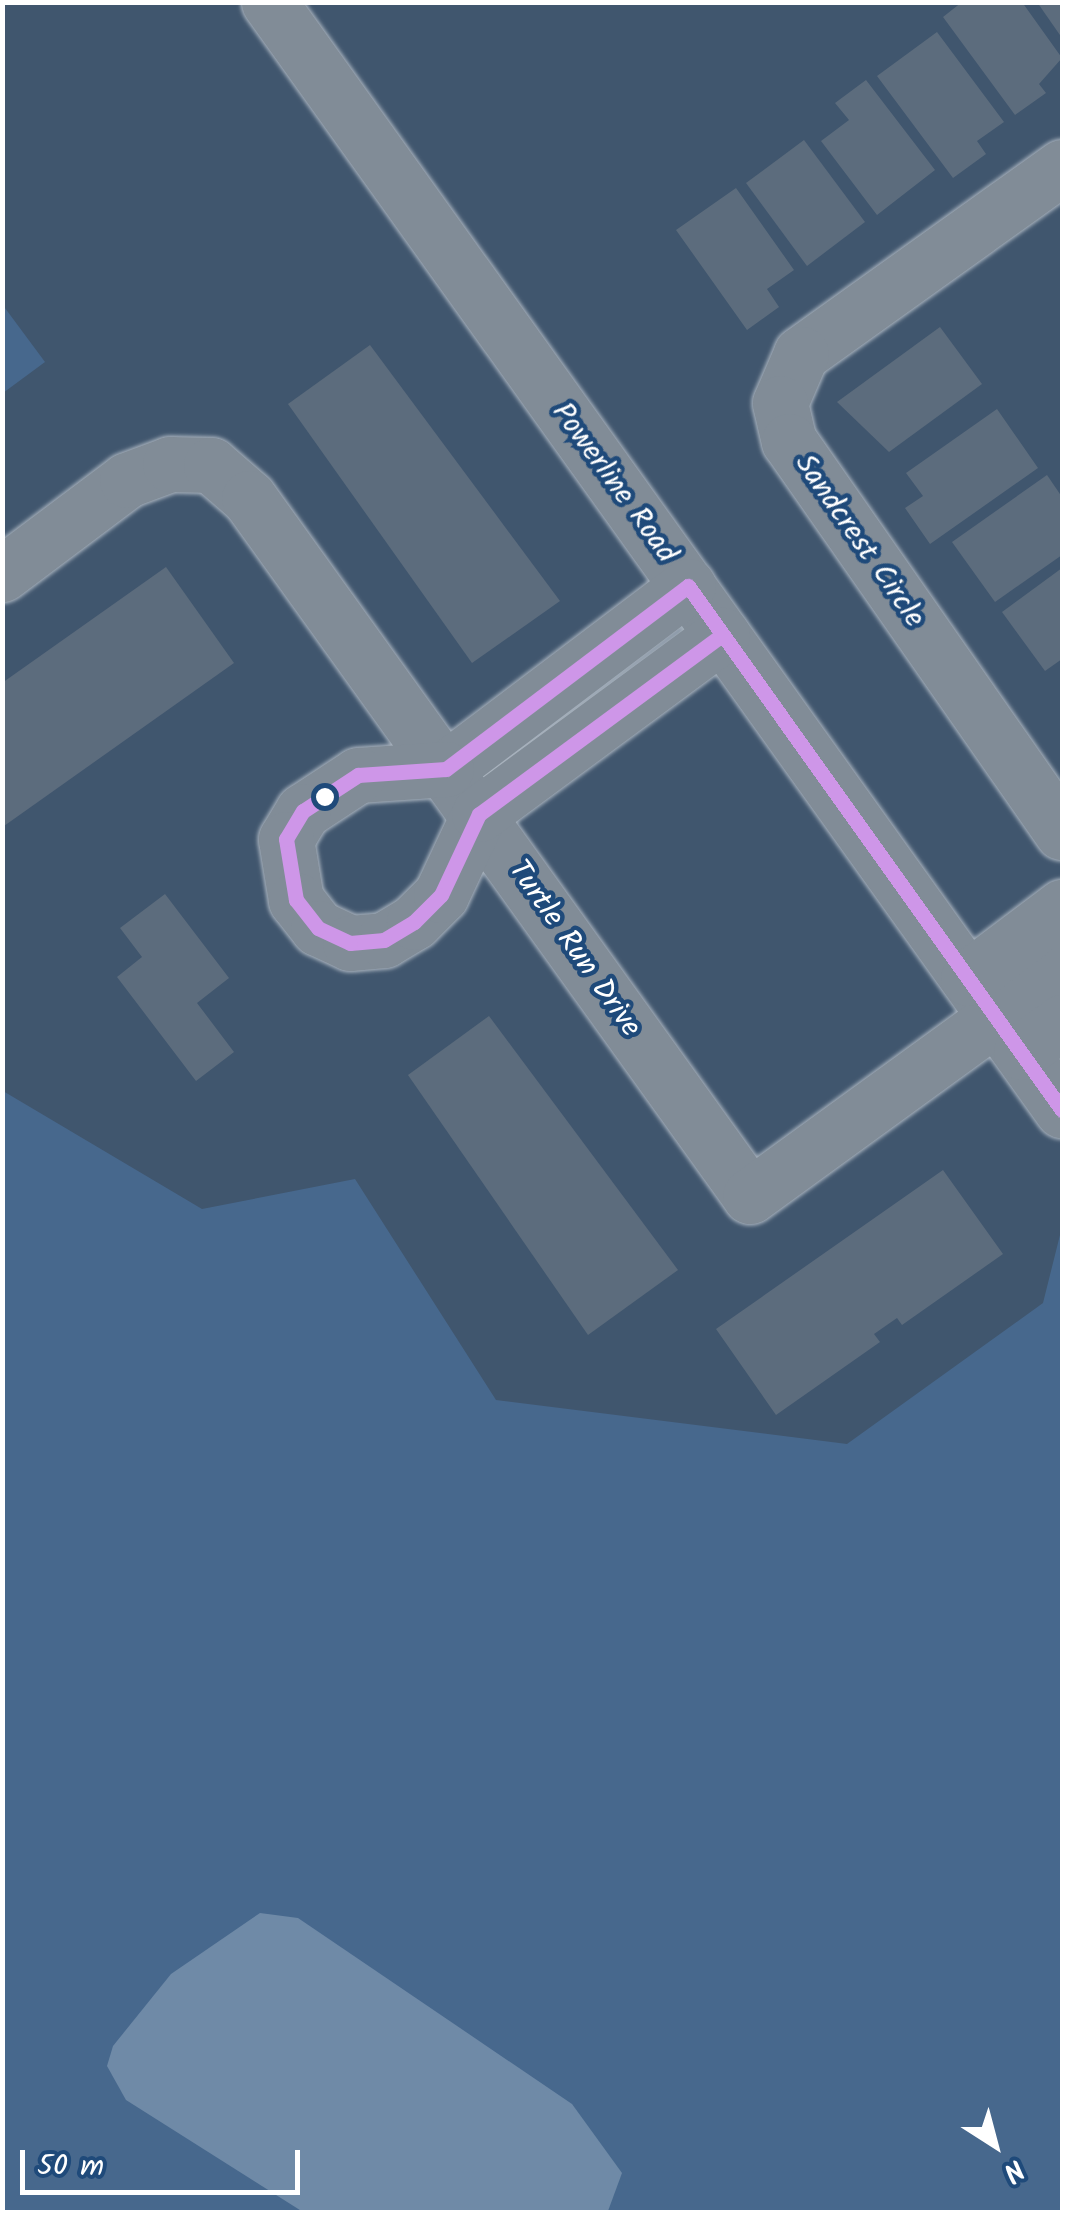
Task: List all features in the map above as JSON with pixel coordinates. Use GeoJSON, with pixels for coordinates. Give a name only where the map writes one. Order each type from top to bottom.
{"type":"FeatureCollection","features":[{"type":"Feature","properties":{"kind":"street","name":"Powerline Road"},"geometry":{"type":"LineString","coordinates":[[270,2],[722,635],[1012,1017],[1062,1110]]}},
{"type":"Feature","properties":{"kind":"street","name":"Sandcrest Circle"},"geometry":{"type":"LineString","coordinates":[[1062,167],[801,354],[780,403],[789,442],[1062,832]]}},
{"type":"Feature","properties":{"kind":"street","name":"Turtle Run Drive"},"geometry":{"type":"LineString","coordinates":[[2,574],[127,480],[170,464],[211,465],[249,498],[750,1196],[1012,1017]]}},
{"type":"Feature","properties":{"kind":"street"},"geometry":{"type":"LineString","coordinates":[[688,586],[446,769],[358,775],[303,810],[286,839],[296,900],[318,928],[350,943],[384,940],[440,894],[479,814],[722,635]]}},
{"type":"Feature","properties":{"kind":"street"},"geometry":{"type":"LineString","coordinates":[[1012,1017],[1062,906]]}},
{"type":"Feature","properties":{"kind":"street"},"geometry":{"type":"LineString","coordinates":[[1012,1017],[1062,968]]}},
{"type":"Feature","properties":{"kind":"shaded area"},"geometry":{"type":"Polygon","coordinates":[[[2,304],[45,362],[3,393],[2,393],[2,304]]]}},
{"type":"Feature","properties":{"kind":"shaded area"},"geometry":{"type":"Polygon","coordinates":[[[3,1091],[202,1209],[355,1179],[496,1400],[847,1444],[1043,1303],[1062,1227],[1062,2212],[3,2212],[3,1091]]]}},
{"type":"Feature","properties":{"kind":"shaded area"},"geometry":{"type":"Polygon","coordinates":[[[260,1913],[298,1918],[572,2104],[622,2173],[608,2211],[303,2212],[126,2100],[107,2066],[113,2046],[171,1974],[260,1913]]]}},
{"type":"Feature","properties":{"kind":"building"},"geometry":{"type":"Polygon","coordinates":[[[962,2],[1022,2],[1062,58],[1039,84],[1046,93],[1015,115],[943,17],[962,2]]]}},
{"type":"Feature","properties":{"kind":"building"},"geometry":{"type":"Polygon","coordinates":[[[1037,2],[1062,2],[1062,38],[1037,2]]]}},
{"type":"Feature","properties":{"kind":"building"},"geometry":{"type":"Polygon","coordinates":[[[937,32],[1004,122],[977,141],[986,154],[953,178],[877,76],[937,32]]]}},
{"type":"Feature","properties":{"kind":"building"},"geometry":{"type":"Polygon","coordinates":[[[866,80],[935,170],[877,215],[821,141],[849,120],[835,103],[866,80]]]}},
{"type":"Feature","properties":{"kind":"building"},"geometry":{"type":"Polygon","coordinates":[[[804,140],[865,222],[807,266],[746,183],[804,140]]]}},
{"type":"Feature","properties":{"kind":"building"},"geometry":{"type":"Polygon","coordinates":[[[736,188],[794,270],[767,289],[779,307],[747,330],[676,230],[736,188]]]}},
{"type":"Feature","properties":{"kind":"building"},"geometry":{"type":"Polygon","coordinates":[[[940,327],[982,384],[889,452],[837,402],[940,327]]]}},
{"type":"Feature","properties":{"kind":"building"},"geometry":{"type":"Polygon","coordinates":[[[370,345],[560,601],[472,663],[288,404],[370,345]]]}},
{"type":"Feature","properties":{"kind":"building"},"geometry":{"type":"Polygon","coordinates":[[[997,409],[1038,468],[930,544],[905,508],[923,496],[906,473],[997,409]]]}},
{"type":"Feature","properties":{"kind":"building"},"geometry":{"type":"Polygon","coordinates":[[[1047,475],[1062,497],[1062,555],[995,602],[952,542],[1047,475]]]}},
{"type":"Feature","properties":{"kind":"building"},"geometry":{"type":"Polygon","coordinates":[[[166,567],[234,663],[4,826],[2,683],[166,567]]]}},
{"type":"Feature","properties":{"kind":"building"},"geometry":{"type":"Polygon","coordinates":[[[1062,568],[1062,659],[1045,671],[1002,612],[1062,568]]]}},
{"type":"Feature","properties":{"kind":"building"},"geometry":{"type":"Polygon","coordinates":[[[165,894],[229,978],[197,1003],[234,1052],[196,1081],[117,977],[142,957],[120,928],[165,894]]]}},
{"type":"Feature","properties":{"kind":"building"},"geometry":{"type":"Polygon","coordinates":[[[489,1016],[678,1270],[588,1335],[408,1075],[489,1016]]]}},
{"type":"Feature","properties":{"kind":"building"},"geometry":{"type":"Polygon","coordinates":[[[943,1170],[1003,1254],[902,1325],[897,1318],[874,1334],[880,1342],[776,1415],[716,1329],[943,1170]]]}},
{"type":"Feature","properties":{"kind":"transit line"},"geometry":{"type":"LineString","coordinates":[[722,635],[479,814],[441,895],[414,922],[384,940],[350,943],[318,928],[296,900],[286,839],[303,811],[358,775],[446,769],[688,586],[1062,1110]]}}]}
